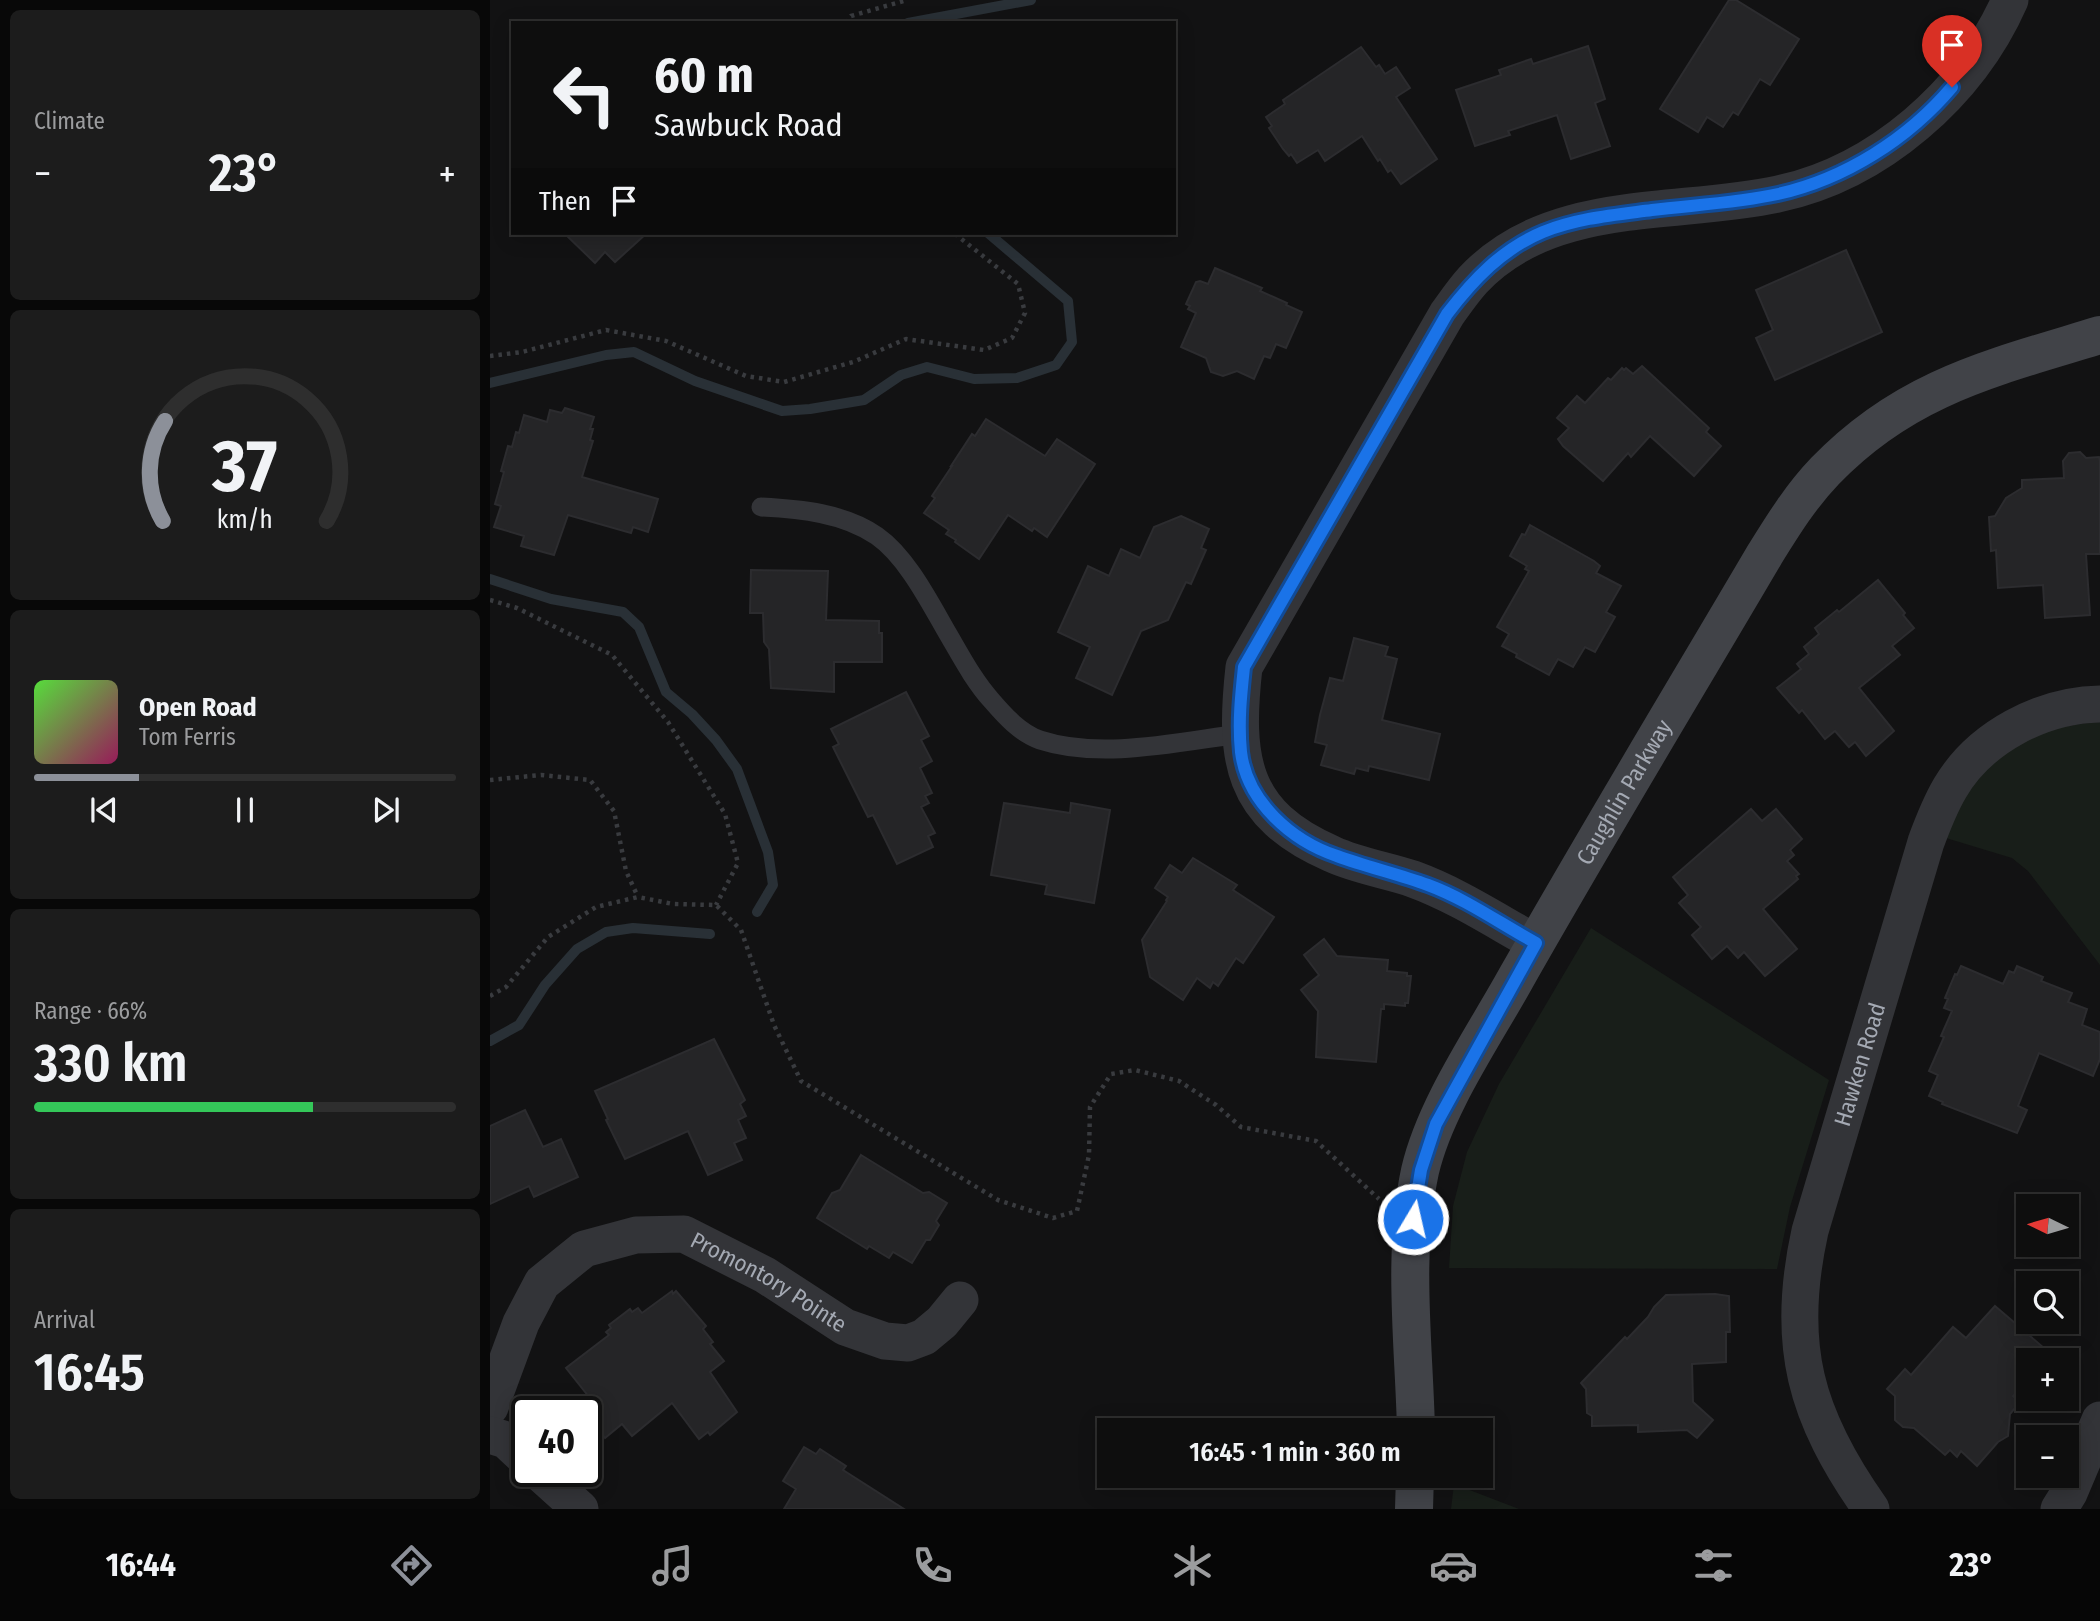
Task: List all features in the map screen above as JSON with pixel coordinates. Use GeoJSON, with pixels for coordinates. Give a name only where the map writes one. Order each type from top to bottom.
{"type":"FeatureCollection","features":[{"type":"Feature","properties":{"kind":"street"},"geometry":{"type":"LineString","coordinates":[[1536,943],[1445,891],[1334,855],[1293,835],[1273,818],[1258,796],[1241,754],[1239,714],[1244,667],[1447,314],[1474,279],[1503,255],[1540,233],[1581,219],[1777,194],[1819,182],[1875,155],[1935,107],[1985,48],[2010,0]]}},
{"type":"Feature","properties":{"kind":"street","name":"Caughlin Parkway"},"geometry":{"type":"LineString","coordinates":[[1416,1418],[1413,1219],[1421,1170],[1436,1124],[1536,943],[1794,508],[1824,473],[1862,436],[1895,412],[1980,372],[2100,335]]}},
{"type":"Feature","properties":{"kind":"street","name":"Hawken Road"},"geometry":{"type":"LineString","coordinates":[[1871,1509],[1835,1455],[1808,1389],[1800,1351],[1799,1313],[1802,1271],[1810,1231],[1926,842],[1951,785],[1971,760],[1999,737],[2026,721],[2054,710],[2100,704]]}},
{"type":"Feature","properties":{"kind":"street","name":"Promontory Pointe"},"geometry":{"type":"LineString","coordinates":[[490,1407],[520,1324],[542,1283],[584,1250],[636,1235],[684,1234],[765,1275],[845,1327],[885,1341],[908,1343],[925,1336],[942,1322],[960,1300]]}},
{"type":"Feature","properties":{"kind":"street"},"geometry":{"type":"LineString","coordinates":[[2059,1509],[2069,1493],[2100,1420]]}},
{"type":"Feature","properties":{"kind":"street"},"geometry":{"type":"LineString","coordinates":[[490,1435],[506,1440],[511,1445]]}},
{"type":"Feature","properties":{"kind":"street"},"geometry":{"type":"LineString","coordinates":[[556,1487],[580,1509]]}},
{"type":"Feature","properties":{"kind":"street"},"geometry":{"type":"LineString","coordinates":[[1413,1509],[1414,1488]]}},
{"type":"Feature","properties":{"kind":"lane"},"geometry":{"type":"LineString","coordinates":[[761,507],[797,509],[844,520],[878,537],[905,565],[977,685],[1010,722],[1038,740],[1071,747],[1128,749],[1240,734]]}},
{"type":"Feature","properties":{"kind":"path"},"geometry":{"type":"LineString","coordinates":[[847,21],[851,16],[907,0]]}},
{"type":"Feature","properties":{"kind":"path"},"geometry":{"type":"LineString","coordinates":[[490,356],[522,352],[606,330],[666,341],[746,376],[784,382],[853,362],[906,339],[984,350],[1012,338],[1025,313],[1018,284],[957,235]]}},
{"type":"Feature","properties":{"kind":"path"},"geometry":{"type":"LineString","coordinates":[[490,600],[517,608],[612,655],[668,722],[725,814],[738,863],[716,905]]}},
{"type":"Feature","properties":{"kind":"path"},"geometry":{"type":"LineString","coordinates":[[490,780],[541,775],[590,780],[614,811],[626,871],[638,897]]}},
{"type":"Feature","properties":{"kind":"path"},"geometry":{"type":"LineString","coordinates":[[490,996],[506,987],[548,937],[596,907],[638,897],[673,904],[716,905],[741,930],[774,1025],[801,1081],[998,1200],[1053,1218],[1077,1211],[1089,1155],[1090,1107],[1111,1074],[1135,1070],[1179,1081],[1216,1105],[1241,1126],[1316,1141],[1382,1202],[1413,1219]]}},
{"type":"Feature","properties":{"kind":"shaded area"},"geometry":{"type":"Polygon","coordinates":[[[2100,722],[2100,965],[2028,871],[2012,858],[1946,838],[1968,792],[1995,761],[2029,738],[2070,726],[2100,722]]]}},
{"type":"Feature","properties":{"kind":"shaded area"},"geometry":{"type":"Polygon","coordinates":[[[1591,928],[1829,1080],[1790,1207],[1777,1269],[1449,1268],[1453,1206],[1467,1152],[1499,1084],[1591,928]]]}},
{"type":"Feature","properties":{"kind":"shaded area"},"geometry":{"type":"Polygon","coordinates":[[[1454,1488],[1464,1488],[1519,1509],[1451,1509],[1454,1488]]]}},
{"type":"Feature","properties":{"kind":"building"},"geometry":{"type":"Polygon","coordinates":[[[1729,0],[1736,0],[1799,39],[1770,85],[1760,79],[1738,115],[1733,112],[1723,127],[1707,117],[1698,132],[1660,109],[1729,0]]]}},
{"type":"Feature","properties":{"kind":"building"},"geometry":{"type":"Polygon","coordinates":[[[1588,46],[1605,99],[1595,103],[1610,146],[1571,159],[1557,115],[1508,131],[1510,135],[1475,146],[1456,90],[1501,75],[1499,70],[1531,59],[1533,64],[1588,46]]]}},
{"type":"Feature","properties":{"kind":"building"},"geometry":{"type":"Polygon","coordinates":[[[1361,47],[1385,74],[1396,67],[1410,88],[1396,97],[1437,159],[1401,184],[1391,170],[1388,172],[1380,159],[1378,161],[1362,136],[1325,161],[1318,150],[1297,163],[1291,154],[1289,156],[1283,149],[1269,128],[1272,126],[1266,117],[1285,104],[1283,100],[1361,47]]]}},
{"type":"Feature","properties":{"kind":"building"},"geometry":{"type":"Polygon","coordinates":[[[566,235],[645,235],[615,262],[605,252],[595,263],[566,235]]]}},
{"type":"Feature","properties":{"kind":"building"},"geometry":{"type":"Polygon","coordinates":[[[1846,250],[1882,332],[1775,380],[1756,338],[1773,330],[1756,290],[1846,250]]]}},
{"type":"Feature","properties":{"kind":"building"},"geometry":{"type":"Polygon","coordinates":[[[1215,268],[1262,288],[1260,291],[1302,312],[1286,348],[1276,344],[1270,358],[1264,356],[1254,379],[1237,371],[1223,376],[1211,372],[1206,358],[1181,347],[1196,313],[1188,309],[1190,306],[1186,304],[1196,282],[1208,284],[1215,268]]]}},
{"type":"Feature","properties":{"kind":"building"},"geometry":{"type":"Polygon","coordinates":[[[1642,366],[1709,428],[1706,432],[1721,446],[1694,476],[1650,436],[1631,457],[1628,453],[1603,481],[1558,439],[1569,428],[1557,418],[1577,396],[1585,403],[1608,378],[1611,380],[1622,368],[1633,374],[1642,366]]]}},
{"type":"Feature","properties":{"kind":"building"},"geometry":{"type":"Polygon","coordinates":[[[565,408],[594,417],[590,429],[593,429],[590,440],[593,441],[582,477],[658,499],[648,532],[633,527],[631,533],[568,515],[554,555],[521,546],[524,536],[494,527],[501,506],[495,504],[504,472],[501,471],[508,446],[512,447],[524,415],[547,422],[550,410],[562,413],[565,408]]]}},
{"type":"Feature","properties":{"kind":"building"},"geometry":{"type":"Polygon","coordinates":[[[986,419],[1045,456],[1057,439],[1095,464],[1047,537],[1034,528],[1032,531],[1008,515],[979,559],[946,534],[949,530],[924,513],[972,434],[975,436],[986,419]]]}},
{"type":"Feature","properties":{"kind":"building"},"geometry":{"type":"Polygon","coordinates":[[[2080,452],[2086,458],[2099,457],[2100,461],[2100,554],[2086,554],[2090,615],[2045,618],[2043,585],[1998,588],[1996,550],[1991,551],[1989,517],[1995,516],[2006,498],[2022,488],[2022,480],[2064,478],[2063,461],[2069,453],[2080,452]]]}},
{"type":"Feature","properties":{"kind":"building"},"geometry":{"type":"Polygon","coordinates":[[[1181,516],[1209,529],[1201,548],[1206,550],[1191,584],[1186,582],[1168,620],[1141,631],[1112,695],[1076,678],[1090,647],[1058,632],[1088,566],[1109,576],[1121,549],[1140,558],[1154,527],[1181,516]]]}},
{"type":"Feature","properties":{"kind":"building"},"geometry":{"type":"Polygon","coordinates":[[[1530,525],[1594,561],[1600,566],[1596,573],[1621,586],[1606,612],[1615,617],[1595,652],[1585,647],[1573,667],[1558,659],[1549,675],[1502,646],[1509,634],[1497,627],[1529,571],[1525,569],[1527,566],[1510,556],[1530,525]]]}},
{"type":"Feature","properties":{"kind":"building"},"geometry":{"type":"Polygon","coordinates":[[[751,570],[828,571],[826,620],[879,621],[879,633],[882,633],[882,662],[834,662],[834,692],[771,688],[769,649],[764,642],[763,613],[750,613],[751,570]]]}},
{"type":"Feature","properties":{"kind":"building"},"geometry":{"type":"Polygon","coordinates":[[[1878,580],[1914,628],[1892,646],[1900,655],[1859,688],[1894,731],[1866,756],[1855,742],[1849,747],[1835,731],[1825,739],[1802,710],[1799,713],[1777,688],[1801,669],[1797,664],[1809,654],[1804,647],[1819,634],[1815,628],[1878,580]]]}},
{"type":"Feature","properties":{"kind":"building"},"geometry":{"type":"Polygon","coordinates":[[[1354,638],[1388,647],[1385,656],[1397,659],[1382,720],[1440,734],[1429,780],[1369,766],[1368,771],[1356,768],[1354,774],[1321,765],[1327,745],[1315,742],[1320,715],[1330,678],[1343,681],[1354,638]]]}},
{"type":"Feature","properties":{"kind":"building"},"geometry":{"type":"Polygon","coordinates":[[[906,692],[929,736],[921,740],[932,761],[920,768],[932,793],[925,796],[929,803],[921,807],[935,833],[928,836],[933,847],[897,864],[873,815],[868,817],[833,747],[839,744],[831,729],[906,692]]]}},
{"type":"Feature","properties":{"kind":"building"},"geometry":{"type":"Polygon","coordinates":[[[1004,803],[1070,813],[1071,803],[1110,810],[1094,903],[1045,894],[1047,885],[991,875],[1004,803]]]}},
{"type":"Feature","properties":{"kind":"building"},"geometry":{"type":"Polygon","coordinates":[[[1751,809],[1762,821],[1776,809],[1802,839],[1790,850],[1794,855],[1787,861],[1799,874],[1796,876],[1798,879],[1763,909],[1797,949],[1765,976],[1744,952],[1738,958],[1727,946],[1712,959],[1692,935],[1701,927],[1679,903],[1688,895],[1673,877],[1751,809]]]}},
{"type":"Feature","properties":{"kind":"building"},"geometry":{"type":"Polygon","coordinates":[[[1193,858],[1237,885],[1233,890],[1274,917],[1243,963],[1236,958],[1218,986],[1213,982],[1210,988],[1197,978],[1183,1000],[1150,977],[1142,940],[1168,897],[1155,888],[1170,865],[1182,873],[1193,858]]]}},
{"type":"Feature","properties":{"kind":"building"},"geometry":{"type":"Polygon","coordinates":[[[1324,939],[1337,956],[1388,960],[1387,971],[1407,973],[1407,976],[1411,976],[1408,1003],[1405,1003],[1405,1006],[1384,1004],[1384,1009],[1381,1009],[1376,1062],[1316,1057],[1318,1011],[1301,990],[1319,975],[1304,955],[1324,939]]]}},
{"type":"Feature","properties":{"kind":"building"},"geometry":{"type":"Polygon","coordinates":[[[1961,966],[2003,984],[2009,971],[2014,973],[2017,966],[2043,977],[2041,981],[2072,993],[2068,1002],[2087,1009],[2082,1025],[2100,1032],[2100,1059],[2093,1076],[2039,1053],[2018,1106],[2027,1110],[2017,1133],[1942,1104],[1943,1102],[1929,1096],[1938,1075],[1929,1071],[1952,1011],[1944,1008],[1948,999],[1945,998],[1961,966]]]}},
{"type":"Feature","properties":{"kind":"building"},"geometry":{"type":"Polygon","coordinates":[[[714,1039],[745,1100],[740,1104],[746,1116],[738,1120],[746,1138],[734,1143],[742,1160],[708,1175],[688,1131],[625,1159],[595,1091],[714,1039]]]}},
{"type":"Feature","properties":{"kind":"building"},"geometry":{"type":"Polygon","coordinates":[[[525,1110],[543,1147],[561,1139],[578,1177],[534,1197],[529,1186],[490,1204],[490,1126],[525,1110]]]}},
{"type":"Feature","properties":{"kind":"building"},"geometry":{"type":"Polygon","coordinates":[[[861,1155],[923,1193],[929,1192],[947,1203],[936,1221],[939,1225],[912,1263],[893,1252],[889,1258],[869,1246],[867,1249],[817,1218],[832,1193],[840,1190],[861,1155]]]}},
{"type":"Feature","properties":{"kind":"building"},"geometry":{"type":"Polygon","coordinates":[[[672,1291],[673,1294],[676,1291],[706,1326],[703,1329],[713,1342],[710,1344],[724,1361],[710,1372],[737,1412],[710,1435],[708,1432],[699,1439],[672,1403],[632,1436],[622,1424],[605,1438],[602,1434],[602,1396],[588,1396],[566,1368],[609,1335],[606,1332],[611,1328],[609,1325],[630,1309],[632,1312],[638,1308],[642,1313],[672,1291]]]}},
{"type":"Feature","properties":{"kind":"building"},"geometry":{"type":"Polygon","coordinates":[[[1666,1295],[1729,1296],[1730,1332],[1726,1332],[1726,1362],[1692,1364],[1693,1402],[1713,1420],[1697,1438],[1687,1430],[1638,1432],[1638,1425],[1592,1426],[1592,1416],[1587,1413],[1586,1389],[1581,1383],[1625,1337],[1627,1339],[1666,1295]]]}},
{"type":"Feature","properties":{"kind":"building"},"geometry":{"type":"Polygon","coordinates":[[[1995,1306],[2016,1324],[2016,1334],[2028,1334],[2044,1348],[2016,1348],[2016,1392],[2013,1396],[2016,1399],[2016,1407],[2010,1414],[2008,1436],[1998,1442],[1977,1466],[1961,1451],[1957,1457],[1950,1450],[1945,1455],[1914,1428],[1903,1427],[1895,1420],[1895,1396],[1887,1389],[1905,1369],[1911,1375],[1953,1327],[1966,1338],[1995,1306]]]}},
{"type":"Feature","properties":{"kind":"building"},"geometry":{"type":"Polygon","coordinates":[[[804,1447],[816,1454],[820,1449],[846,1466],[843,1470],[904,1509],[784,1509],[796,1489],[783,1481],[804,1447]]]}},
{"type":"Feature","properties":{"kind":"waterway"},"geometry":{"type":"LineString","coordinates":[[919,21],[1031,0]]}},
{"type":"Feature","properties":{"kind":"waterway"},"geometry":{"type":"LineString","coordinates":[[490,383],[606,355],[634,352],[695,381],[782,411],[864,400],[901,375],[927,367],[974,379],[1017,378],[1056,365],[1072,342],[1068,301],[990,235]]}},
{"type":"Feature","properties":{"kind":"waterway"},"geometry":{"type":"LineString","coordinates":[[490,579],[551,599],[623,612],[639,627],[666,692],[692,714],[716,740],[737,769],[768,852],[773,885],[757,912]]}},
{"type":"Feature","properties":{"kind":"waterway"},"geometry":{"type":"LineString","coordinates":[[490,1041],[519,1025],[545,985],[577,949],[606,932],[633,928],[710,934]]}},
{"type":"Feature","properties":{"kind":"route"},"geometry":{"type":"LineString","coordinates":[[1413,1219],[1421,1170],[1436,1124],[1536,943],[1445,891],[1334,855],[1293,835],[1273,818],[1258,796],[1241,754],[1239,714],[1244,667],[1447,314],[1474,279],[1503,255],[1540,233],[1581,219],[1777,194],[1819,182],[1875,155],[1935,107],[1952,87]]}}]}
